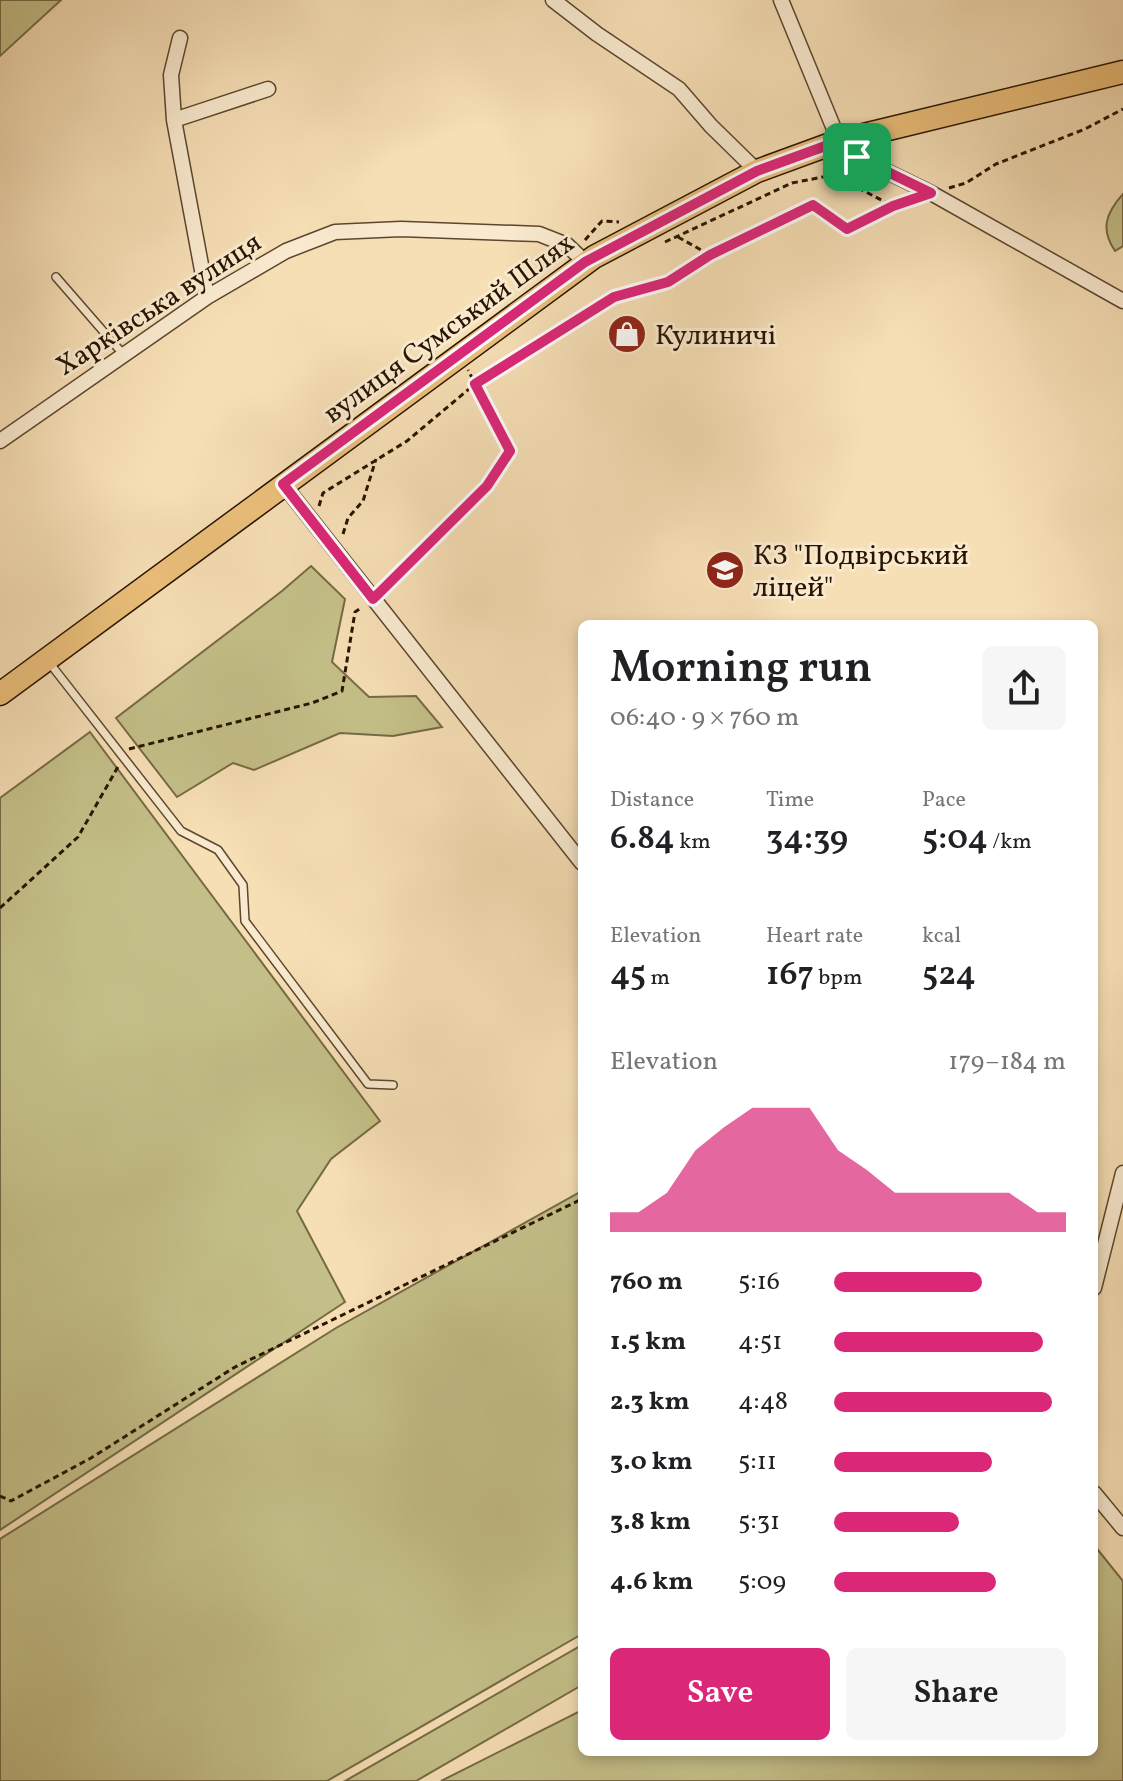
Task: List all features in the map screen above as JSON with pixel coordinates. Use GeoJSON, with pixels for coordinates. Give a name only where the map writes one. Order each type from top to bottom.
{"type":"FeatureCollection","features":[{"type":"Feature","properties":{"kind":"main road","name":"вулиця Сумський Шлях"},"geometry":{"type":"LineString","coordinates":[[0,694],[585,262],[757,171],[839,141],[1123,72]]}},
{"type":"Feature","properties":{"kind":"street"},"geometry":{"type":"LineString","coordinates":[[553,0],[679,89],[757,171]]}},
{"type":"Feature","properties":{"kind":"street"},"geometry":{"type":"LineString","coordinates":[[781,0],[839,141],[857,157],[931,193],[1123,301]]}},
{"type":"Feature","properties":{"kind":"street"},"geometry":{"type":"LineString","coordinates":[[180,38],[171,75],[174,120],[207,297]]}},
{"type":"Feature","properties":{"kind":"street"},"geometry":{"type":"LineString","coordinates":[[174,120],[268,89]]}},
{"type":"Feature","properties":{"kind":"street","name":"Харківська вулиця"},"geometry":{"type":"LineString","coordinates":[[0,441],[207,297],[286,251],[335,232],[401,229],[539,234],[567,245],[585,262]]}},
{"type":"Feature","properties":{"kind":"street"},"geometry":{"type":"LineString","coordinates":[[283,484],[313,526],[578,858]]}},
{"type":"Feature","properties":{"kind":"street"},"geometry":{"type":"LineString","coordinates":[[1098,1272],[1123,1173]]}},
{"type":"Feature","properties":{"kind":"street"},"geometry":{"type":"LineString","coordinates":[[1098,1498],[1123,1528]]}},
{"type":"Feature","properties":{"kind":"lane"},"geometry":{"type":"LineString","coordinates":[[56,277],[123,354]]}},
{"type":"Feature","properties":{"kind":"lane"},"geometry":{"type":"LineString","coordinates":[[47,660],[181,831],[218,850],[243,885],[245,921],[368,1084],[393,1085]]}},
{"type":"Feature","properties":{"kind":"path"},"geometry":{"type":"LineString","coordinates":[[313,526],[323,493],[407,441],[475,384],[614,297],[668,282],[710,255],[813,205],[847,229],[893,206],[966,183],[996,164],[1085,129],[1123,109]]}},
{"type":"Feature","properties":{"kind":"path"},"geometry":{"type":"LineString","coordinates":[[664,242],[792,183],[833,175],[893,206]]}},
{"type":"Feature","properties":{"kind":"path"},"geometry":{"type":"LineString","coordinates":[[677,236],[710,255]]}},
{"type":"Feature","properties":{"kind":"path"},"geometry":{"type":"LineString","coordinates":[[0,908],[78,837],[127,749],[312,703],[342,691],[355,612],[373,599],[487,486],[510,451],[461,355]]}},
{"type":"Feature","properties":{"kind":"path"},"geometry":{"type":"LineString","coordinates":[[343,562],[340,541],[348,518],[363,501],[376,459]]}},
{"type":"Feature","properties":{"kind":"path"},"geometry":{"type":"LineString","coordinates":[[0,1496],[11,1501],[91,1458],[235,1367],[578,1201]]}},
{"type":"Feature","properties":{"kind":"shaded area"},"geometry":{"type":"Polygon","coordinates":[[[0,0],[61,0],[0,56],[0,0]]]}},
{"type":"Feature","properties":{"kind":"shaded area"},"geometry":{"type":"Polygon","coordinates":[[[1123,194],[1123,246],[1115,251],[1106,228],[1112,208],[1123,194]]]}},
{"type":"Feature","properties":{"kind":"shaded area"},"geometry":{"type":"Polygon","coordinates":[[[311,566],[345,599],[332,662],[369,697],[416,696],[442,727],[393,736],[340,733],[254,770],[233,763],[177,797],[116,718],[311,566]]]}},
{"type":"Feature","properties":{"kind":"shaded area"},"geometry":{"type":"Polygon","coordinates":[[[90,732],[380,1121],[331,1159],[297,1211],[345,1302],[0,1530],[0,798],[90,732]]]}},
{"type":"Feature","properties":{"kind":"shaded area"},"geometry":{"type":"Polygon","coordinates":[[[578,1193],[578,1636],[327,1781],[0,1781],[0,1539],[336,1328],[578,1193]]]}},
{"type":"Feature","properties":{"kind":"shaded area"},"geometry":{"type":"Polygon","coordinates":[[[1098,1550],[1123,1581],[1123,1781],[441,1781],[578,1712],[578,1756],[1098,1756],[1098,1550]]]}},
{"type":"Feature","properties":{"kind":"shaded area"},"geometry":{"type":"Polygon","coordinates":[[[578,1647],[578,1687],[416,1781],[345,1781],[578,1647]]]}},
{"type":"Feature","properties":{"kind":"place","name":"Кулиничі"},"geometry":{"type":"Point","coordinates":[627,334]}},
{"type":"Feature","properties":{"kind":"place","name":"КЗ \"Подвірський ліцей\""},"geometry":{"type":"Point","coordinates":[725,570]}},
{"type":"Feature","properties":{"kind":"route"},"geometry":{"type":"LineString","coordinates":[[839,141],[857,157],[931,193],[893,206],[847,229],[813,205],[710,255],[668,282],[614,297],[475,384],[510,451],[487,486],[373,599],[283,484],[585,262],[757,171],[839,141]]}}]}
